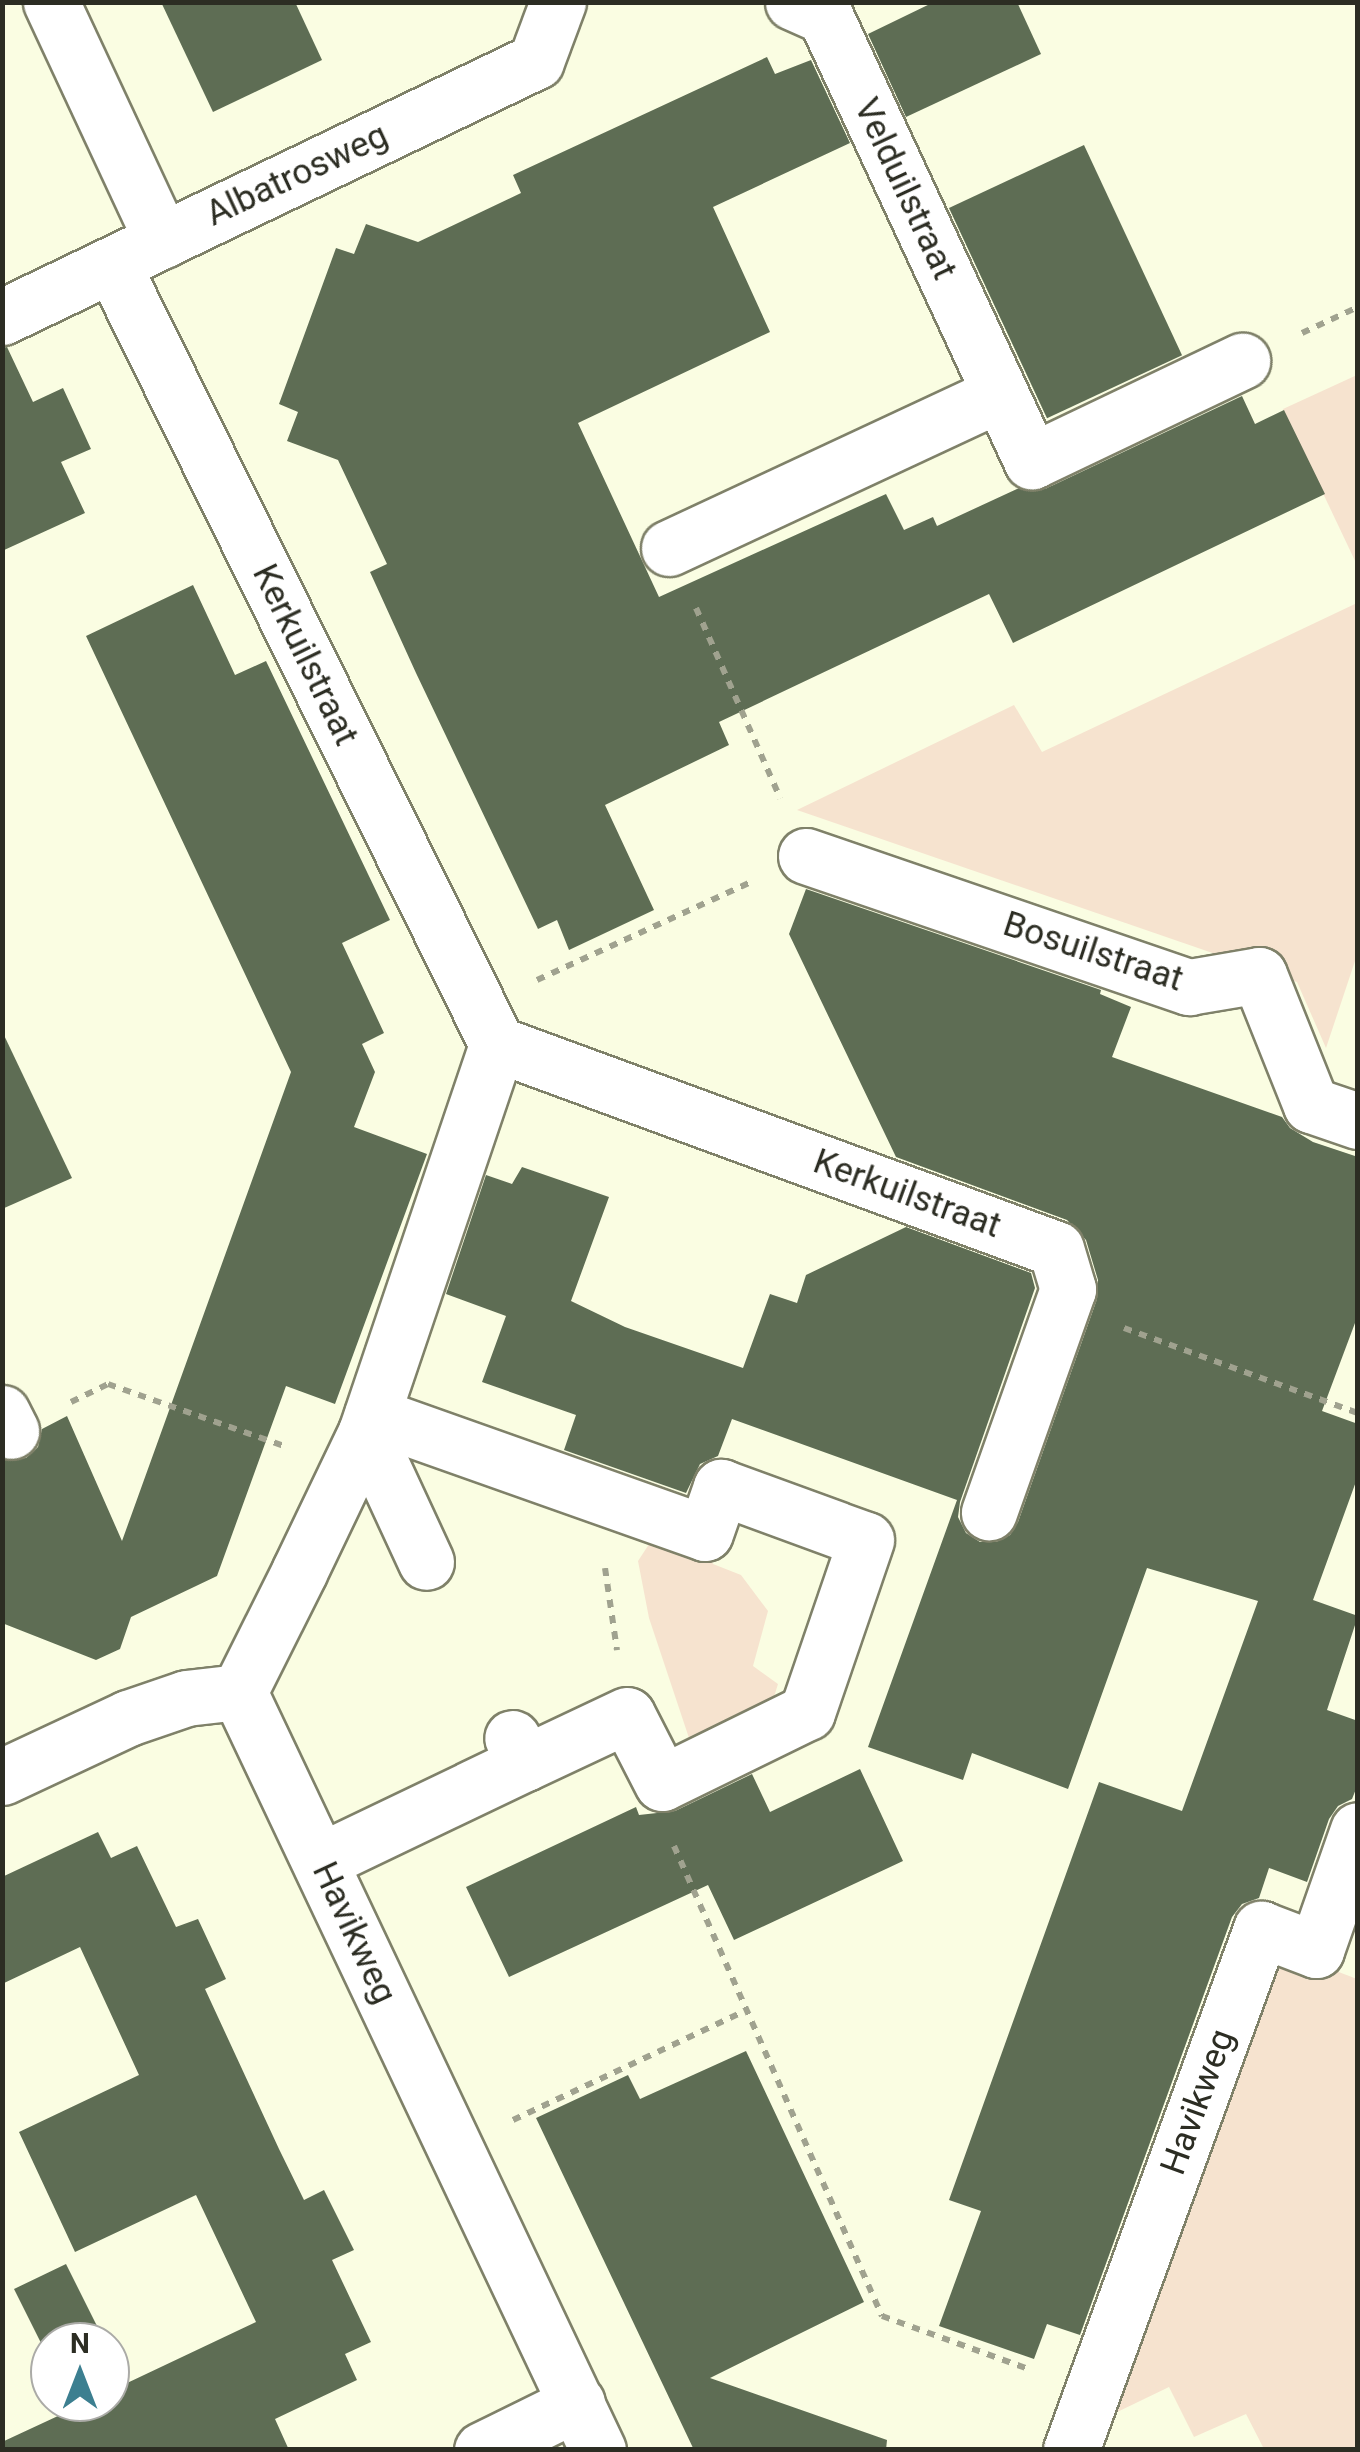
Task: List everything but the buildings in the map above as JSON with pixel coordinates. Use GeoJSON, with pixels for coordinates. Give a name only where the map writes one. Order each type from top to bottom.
{"type":"FeatureCollection","features":[{"type":"Feature","properties":{"kind":"street"},"geometry":{"type":"LineString","coordinates":[[52,2],[162,240]]}},
{"type":"Feature","properties":{"kind":"street","name":"Albatrosweg"},"geometry":{"type":"LineString","coordinates":[[2,317],[536,62],[558,2]]}},
{"type":"Feature","properties":{"kind":"street","name":"Velduilstraat"},"geometry":{"type":"LineString","coordinates":[[794,2],[825,16],[1032,461],[1242,361]]}},
{"type":"Feature","properties":{"kind":"street","name":"Kerkuilstraat"},"geometry":{"type":"LineString","coordinates":[[113,266],[488,1025],[1056,1249],[1068,1289],[989,1512]]}},
{"type":"Feature","properties":{"kind":"street"},"geometry":{"type":"LineString","coordinates":[[669,548],[1000,394]]}},
{"type":"Feature","properties":{"kind":"street","name":"Bosuilstraat"},"geometry":{"type":"LineString","coordinates":[[806,856],[1190,987],[1258,974],[1310,1104],[1358,1121]]}},
{"type":"Feature","properties":{"kind":"street"},"geometry":{"type":"LineString","coordinates":[[2,1777],[128,1718],[186,1698],[239,1692],[362,1439],[488,1025]]}},
{"type":"Feature","properties":{"kind":"street"},"geometry":{"type":"LineString","coordinates":[[320,1860],[519,1750],[628,1714],[662,1782],[807,1712],[866,1540],[722,1487],[705,1533],[602,1497],[362,1439]]}},
{"type":"Feature","properties":{"kind":"street"},"geometry":{"type":"LineString","coordinates":[[362,1439],[426,1562]]}},
{"type":"Feature","properties":{"kind":"street","name":"Havikweg"},"geometry":{"type":"LineString","coordinates":[[239,1692],[588,2426],[482,2450]]}},
{"type":"Feature","properties":{"kind":"street","name":"Havikweg"},"geometry":{"type":"LineString","coordinates":[[1071,2450],[1261,1928],[1316,1950],[1358,1830]]}},
{"type":"Feature","properties":{"kind":"path"},"geometry":{"type":"LineString","coordinates":[[488,1025],[806,856],[669,548]]}},
{"type":"Feature","properties":{"kind":"path"},"geometry":{"type":"LineString","coordinates":[[1062,1305],[1358,1413]]}},
{"type":"Feature","properties":{"kind":"path"},"geometry":{"type":"LineString","coordinates":[[7,1422],[108,1384],[362,1439]]}},
{"type":"Feature","properties":{"kind":"path"},"geometry":{"type":"LineString","coordinates":[[602,1497],[606,1583],[628,1714]]}},
{"type":"Feature","properties":{"kind":"path"},"geometry":{"type":"LineString","coordinates":[[662,1782],[660,1812],[882,2316],[1092,2392]]}},
{"type":"Feature","properties":{"kind":"path"},"geometry":{"type":"LineString","coordinates":[[455,2146],[747,2010]]}},
{"type":"Feature","properties":{"kind":"shaded area"},"geometry":{"type":"Polygon","coordinates":[[[1357,375],[1357,565],[1283,409],[1357,375]]]}},
{"type":"Feature","properties":{"kind":"shaded area"},"geometry":{"type":"Polygon","coordinates":[[[1357,603],[1357,955],[1326,1048],[1297,982],[797,810],[1014,705],[1042,752],[1357,603]]]}},
{"type":"Feature","properties":{"kind":"shaded area"},"geometry":{"type":"Polygon","coordinates":[[[659,1529],[706,1545],[713,1564],[741,1575],[768,1611],[753,1666],[778,1684],[767,1719],[694,1753],[649,1618],[638,1561],[659,1529]]]}},
{"type":"Feature","properties":{"kind":"shaded area"},"geometry":{"type":"Polygon","coordinates":[[[1268,1945],[1357,1979],[1357,2449],[1264,2449],[1246,2414],[1194,2437],[1169,2387],[1111,2415],[1268,1945]]]}}]}
